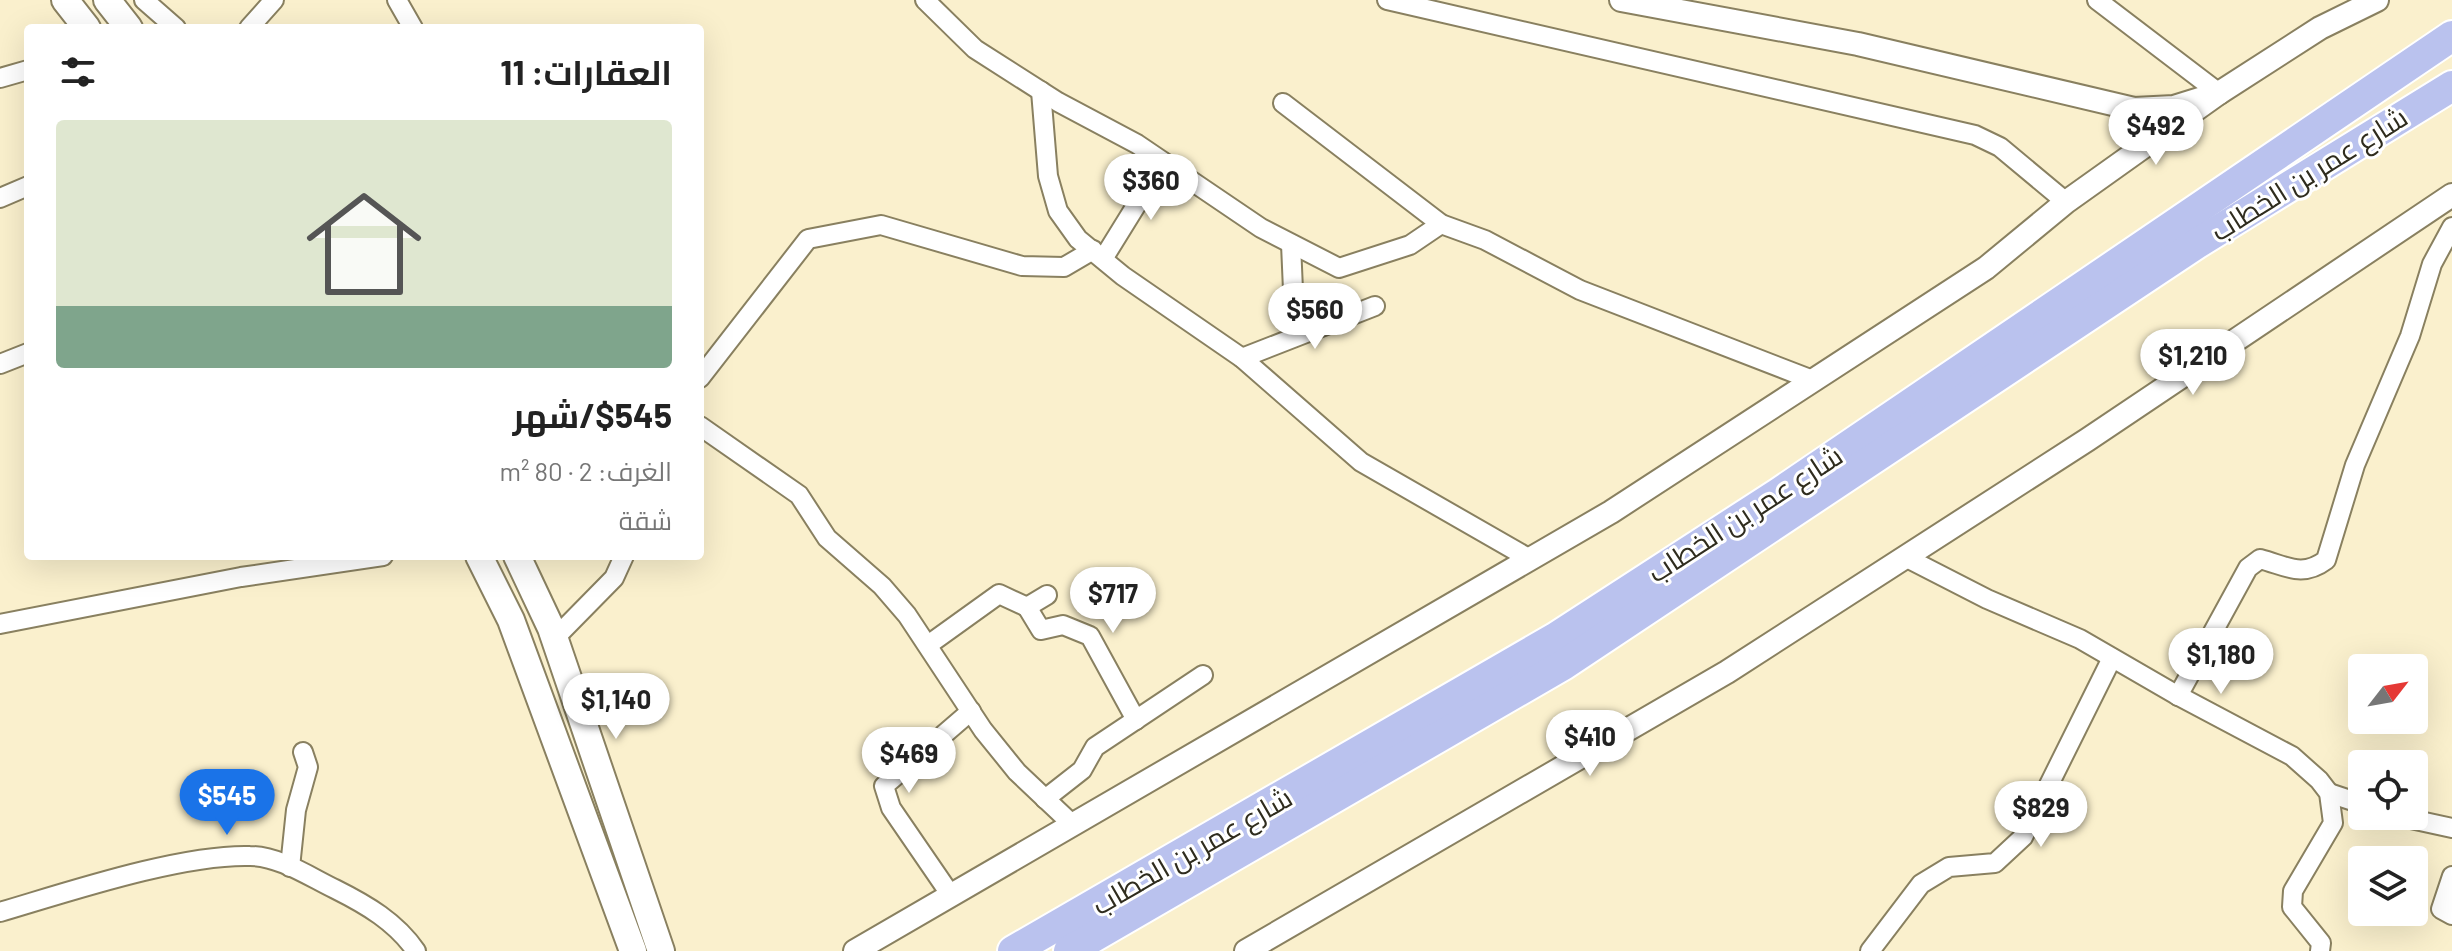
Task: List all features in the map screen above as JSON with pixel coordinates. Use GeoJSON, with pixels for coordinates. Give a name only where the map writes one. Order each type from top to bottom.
{"type":"FeatureCollection","features":[{"type":"Feature","properties":{"kind":"main road"},"geometry":{"type":"LineString","coordinates":[[65,0],[84,24]]}},
{"type":"Feature","properties":{"kind":"main road"},"geometry":{"type":"LineString","coordinates":[[107,0],[126,24]]}},
{"type":"Feature","properties":{"kind":"main road","name":"شارع عمر بن الخطاب"},"geometry":{"type":"LineString","coordinates":[[1013,951],[1555,638],[1779,493],[2452,36]]}},
{"type":"Feature","properties":{"kind":"main road","name":"شارع عمر بن الخطاب"},"geometry":{"type":"LineString","coordinates":[[1069,951],[1563,665],[2196,244],[2452,86]]}},
{"type":"Feature","properties":{"kind":"main road"},"geometry":{"type":"LineString","coordinates":[[481,560],[511,620],[633,951]]}},
{"type":"Feature","properties":{"kind":"main road"},"geometry":{"type":"LineString","coordinates":[[519,560],[555,638],[661,951]]}},
{"type":"Feature","properties":{"kind":"street"},"geometry":{"type":"LineString","coordinates":[[144,0],[171,24]]}},
{"type":"Feature","properties":{"kind":"street"},"geometry":{"type":"LineString","coordinates":[[253,24],[274,0]]}},
{"type":"Feature","properties":{"kind":"street"},"geometry":{"type":"LineString","coordinates":[[397,0],[411,24]]}},
{"type":"Feature","properties":{"kind":"street"},"geometry":{"type":"LineString","coordinates":[[925,0],[975,49],[1163,162],[1261,228],[1339,268],[1410,245],[1441,224]]}},
{"type":"Feature","properties":{"kind":"street"},"geometry":{"type":"LineString","coordinates":[[1387,0],[1975,135],[2000,147],[2066,202]]}},
{"type":"Feature","properties":{"kind":"street"},"geometry":{"type":"LineString","coordinates":[[1621,0],[1858,44],[2134,109],[2174,107],[2219,93]]}},
{"type":"Feature","properties":{"kind":"street"},"geometry":{"type":"LineString","coordinates":[[2097,0],[2219,93]]}},
{"type":"Feature","properties":{"kind":"street"},"geometry":{"type":"LineString","coordinates":[[855,951],[1530,559],[1815,381],[1986,268],[2066,202],[2219,93],[2320,28],[2372,1]]}},
{"type":"Feature","properties":{"kind":"street"},"geometry":{"type":"LineString","coordinates":[[0,78],[24,71]]}},
{"type":"Feature","properties":{"kind":"street"},"geometry":{"type":"LineString","coordinates":[[1041,91],[1048,176],[1058,211],[1078,239],[1242,358],[1361,462],[1530,559]]}},
{"type":"Feature","properties":{"kind":"street"},"geometry":{"type":"LineString","coordinates":[[1283,103],[1441,224],[1485,240],[1580,290],[1815,381]]}},
{"type":"Feature","properties":{"kind":"street"},"geometry":{"type":"LineString","coordinates":[[704,373],[808,239],[881,225],[1022,266],[1064,267],[1098,255],[1163,162]]}},
{"type":"Feature","properties":{"kind":"street"},"geometry":{"type":"LineString","coordinates":[[0,198],[24,188]]}},
{"type":"Feature","properties":{"kind":"street"},"geometry":{"type":"LineString","coordinates":[[1252,950],[1727,672],[2100,432],[2452,195]]}},
{"type":"Feature","properties":{"kind":"street"},"geometry":{"type":"LineString","coordinates":[[2178,696],[2248,568],[2260,559],[2297,572],[2315,568],[2326,560],[2355,465],[2410,336],[2432,264],[2452,227]]}},
{"type":"Feature","properties":{"kind":"street"},"geometry":{"type":"LineString","coordinates":[[1291,244],[1295,336]]}},
{"type":"Feature","properties":{"kind":"street"},"geometry":{"type":"LineString","coordinates":[[1242,358],[1375,306]]}},
{"type":"Feature","properties":{"kind":"street"},"geometry":{"type":"LineString","coordinates":[[0,364],[24,355]]}},
{"type":"Feature","properties":{"kind":"street"},"geometry":{"type":"LineString","coordinates":[[704,429],[799,495],[827,538],[882,586],[928,645],[971,711],[1017,772],[1072,824]]}},
{"type":"Feature","properties":{"kind":"street"},"geometry":{"type":"LineString","coordinates":[[1905,557],[1987,599],[2080,639],[2178,696],[2292,756],[2329,793],[2348,799]]}},
{"type":"Feature","properties":{"kind":"street"},"geometry":{"type":"LineString","coordinates":[[0,624],[241,577],[356,560]]}},
{"type":"Feature","properties":{"kind":"street"},"geometry":{"type":"LineString","coordinates":[[555,638],[614,578],[622,560]]}},
{"type":"Feature","properties":{"kind":"street"},"geometry":{"type":"LineString","coordinates":[[928,645],[999,594],[1027,607],[1041,630],[1063,625],[1090,636],[1136,720]]}},
{"type":"Feature","properties":{"kind":"street"},"geometry":{"type":"LineString","coordinates":[[1027,607],[1047,595]]}},
{"type":"Feature","properties":{"kind":"street"},"geometry":{"type":"LineString","coordinates":[[1870,951],[1921,884],[1949,867],[1995,863],[2023,837],[2112,658]]}},
{"type":"Feature","properties":{"kind":"street"},"geometry":{"type":"LineString","coordinates":[[1045,799],[1082,770],[1095,747],[1203,675]]}},
{"type":"Feature","properties":{"kind":"street"},"geometry":{"type":"LineString","coordinates":[[950,894],[891,808],[884,786],[971,711]]}},
{"type":"Feature","properties":{"kind":"street"},"geometry":{"type":"LineString","coordinates":[[290,867],[296,810],[308,767],[303,752]]}},
{"type":"Feature","properties":{"kind":"street"},"geometry":{"type":"LineString","coordinates":[[2320,951],[2321,943],[2292,907],[2293,891],[2333,823],[2329,793]]}},
{"type":"Feature","properties":{"kind":"street"},"geometry":{"type":"LineString","coordinates":[[2428,823],[2452,828]]}},
{"type":"Feature","properties":{"kind":"street"},"geometry":{"type":"LineString","coordinates":[[0,912],[195,861],[252,856],[290,867],[361,902],[403,931],[416,951]]}},
{"type":"Feature","properties":{"kind":"street"},"geometry":{"type":"LineString","coordinates":[[2452,876],[2441,909],[2452,915]]}}]}
